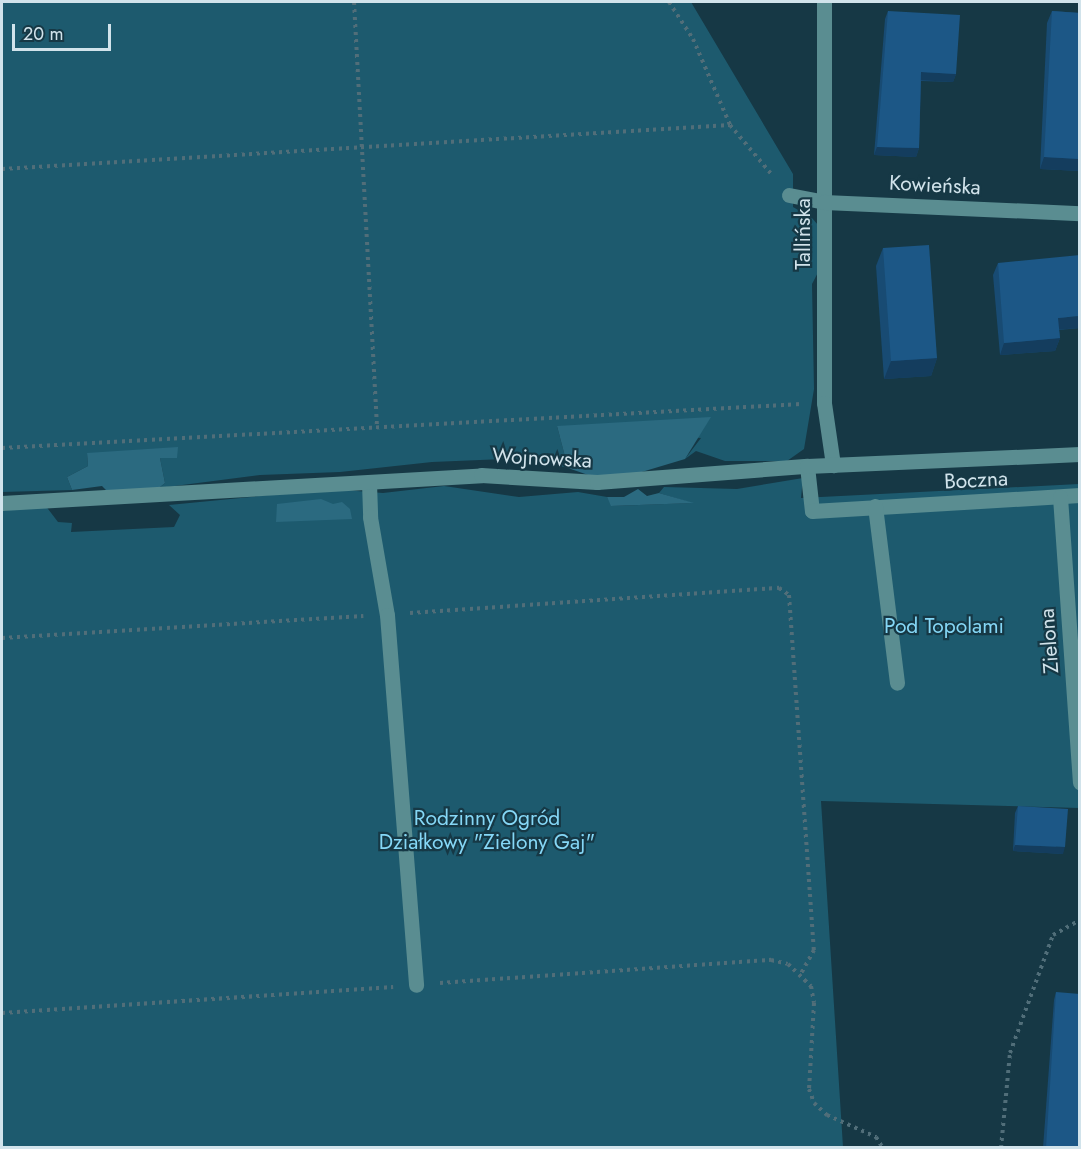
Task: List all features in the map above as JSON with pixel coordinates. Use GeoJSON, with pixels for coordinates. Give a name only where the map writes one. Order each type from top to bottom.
{"type":"FeatureCollection","features":[{"type":"Feature","properties":{"kind":"street","name":"Tallińska"},"geometry":{"type":"LineString","coordinates":[[824,2],[824,403],[833,465]]}},
{"type":"Feature","properties":{"kind":"street","name":"Kowieńska"},"geometry":{"type":"LineString","coordinates":[[789,195],[824,202],[1080,213]]}},
{"type":"Feature","properties":{"kind":"street","name":"Wojnowska"},"geometry":{"type":"LineString","coordinates":[[2,503],[481,475],[597,483],[807,466],[1080,454]]}},
{"type":"Feature","properties":{"kind":"street","name":"Boczna"},"geometry":{"type":"LineString","coordinates":[[807,466],[812,511],[1080,495]]}},
{"type":"Feature","properties":{"kind":"street"},"geometry":{"type":"LineString","coordinates":[[369,483],[370,518],[387,615],[416,985]]}},
{"type":"Feature","properties":{"kind":"street","name":"Zielona"},"geometry":{"type":"LineString","coordinates":[[1060,497],[1080,782]]}},
{"type":"Feature","properties":{"kind":"street"},"geometry":{"type":"LineString","coordinates":[[875,506],[897,683]]}},
{"type":"Feature","properties":{"kind":"path"},"geometry":{"type":"LineString","coordinates":[[354,2],[364,148],[377,426]]}},
{"type":"Feature","properties":{"kind":"path"},"geometry":{"type":"LineString","coordinates":[[669,2],[693,39],[730,125],[789,195]]}},
{"type":"Feature","properties":{"kind":"path"},"geometry":{"type":"LineString","coordinates":[[2,169],[730,125]]}},
{"type":"Feature","properties":{"kind":"path"},"geometry":{"type":"LineString","coordinates":[[2,448],[824,403]]}},
{"type":"Feature","properties":{"kind":"path"},"geometry":{"type":"LineString","coordinates":[[2,638],[779,588],[789,595],[814,950],[801,973],[810,986],[814,1003],[809,1089],[814,1103],[827,1115],[859,1126],[876,1137],[883,1148]]}},
{"type":"Feature","properties":{"kind":"path"},"geometry":{"type":"LineString","coordinates":[[1002,1148],[1010,1053],[1053,935],[1080,920]]}},
{"type":"Feature","properties":{"kind":"green space"},"geometry":{"type":"Polygon","coordinates":[[[2,2],[691,2],[793,174],[793,207],[812,218],[824,232],[824,261],[812,284],[814,389],[804,449],[787,461],[725,461],[696,451],[685,459],[701,438],[557,426],[568,468],[528,458],[432,462],[340,472],[260,475],[159,488],[165,483],[160,458],[87,453],[88,466],[67,477],[72,490],[2,492],[2,2]]]}},
{"type":"Feature","properties":{"kind":"green space","name":"Rodzinny Ogród Działkowy \"Zielony Gaj\""},"geometry":{"type":"Polygon","coordinates":[[[803,478],[801,498],[1079,484],[1079,808],[821,801],[843,1147],[2,1147],[2,511],[45,505],[58,522],[72,523],[71,532],[174,527],[180,515],[169,505],[331,489],[383,493],[444,486],[519,497],[578,492],[607,497],[612,506],[692,503],[659,493],[664,487],[737,489],[803,478]]]}},
{"type":"Feature","properties":{"kind":"shaded area"},"geometry":{"type":"Polygon","coordinates":[[[711,417],[685,459],[635,474],[594,477],[568,468],[557,426],[711,417]]]}},
{"type":"Feature","properties":{"kind":"shaded area"},"geometry":{"type":"Polygon","coordinates":[[[178,447],[177,458],[160,458],[165,483],[149,496],[107,491],[102,486],[72,490],[67,477],[88,466],[87,453],[178,447]]]}},
{"type":"Feature","properties":{"kind":"shaded area"},"geometry":{"type":"Polygon","coordinates":[[[638,489],[647,496],[659,493],[694,503],[611,506],[607,497],[624,497],[638,489]]]}},
{"type":"Feature","properties":{"kind":"shaded area"},"geometry":{"type":"Polygon","coordinates":[[[321,499],[333,504],[342,502],[350,509],[352,519],[276,522],[277,504],[321,499]]]}},
{"type":"Feature","properties":{"kind":"building"},"geometry":{"type":"Polygon","coordinates":[[[888,11],[960,15],[956,74],[921,72],[919,148],[877,147],[888,11]]]}},
{"type":"Feature","properties":{"kind":"building"},"geometry":{"type":"Polygon","coordinates":[[[1052,11],[1080,13],[1080,159],[1044,157],[1052,11]]]}},
{"type":"Feature","properties":{"kind":"building"},"geometry":{"type":"Polygon","coordinates":[[[929,245],[937,358],[891,361],[883,248],[929,245]]]}},
{"type":"Feature","properties":{"kind":"building"},"geometry":{"type":"Polygon","coordinates":[[[1080,255],[1080,316],[1058,318],[1060,338],[1004,343],[998,263],[1080,255]]]}},
{"type":"Feature","properties":{"kind":"building"},"geometry":{"type":"Polygon","coordinates":[[[1018,806],[1068,809],[1065,847],[1015,845],[1018,806]]]}},
{"type":"Feature","properties":{"kind":"building"},"geometry":{"type":"Polygon","coordinates":[[[1056,992],[1080,994],[1080,1148],[1046,1148],[1056,992]]]}},
{"type":"Feature","properties":{"kind":"park label","name":"Pod Topolami"},"geometry":{"type":"Point","coordinates":[944,626]}}]}
